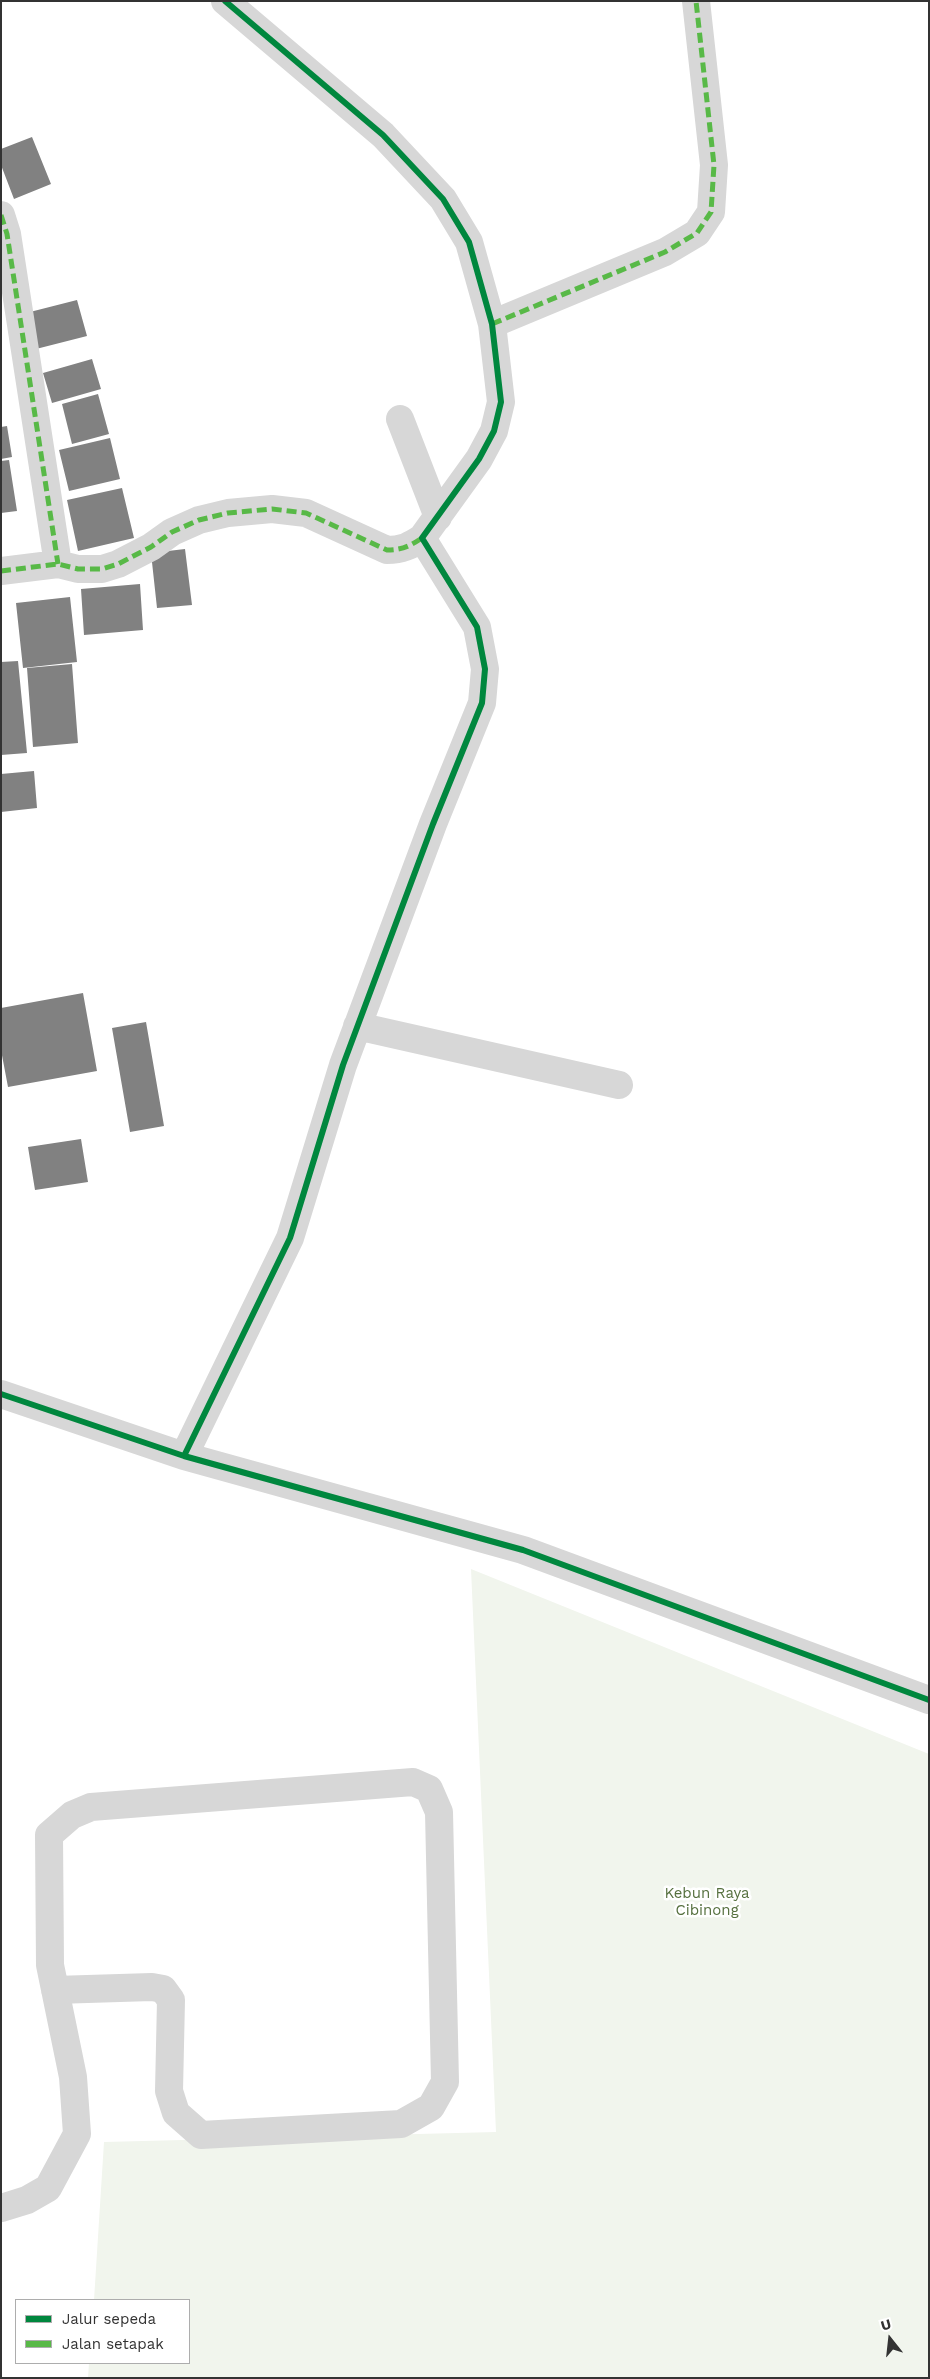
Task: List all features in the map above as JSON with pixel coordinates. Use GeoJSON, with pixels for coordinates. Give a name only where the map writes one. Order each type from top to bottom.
{"type":"FeatureCollection","features":[{"type":"Feature","properties":{"kind":"street"},"geometry":{"type":"LineString","coordinates":[[1,571],[58,564],[78,568],[102,569],[118,564],[151,547],[172,532],[200,520],[228,513],[272,509],[306,513],[371,545],[387,550],[399,550],[422,538],[479,459],[494,431],[501,402],[492,324],[469,242],[443,200],[383,135],[225,1]]}},
{"type":"Feature","properties":{"kind":"street"},"geometry":{"type":"LineString","coordinates":[[492,324],[665,252],[697,233],[711,212],[714,165],[696,1]]}},
{"type":"Feature","properties":{"kind":"street"},"geometry":{"type":"LineString","coordinates":[[1,215],[7,234],[58,564]]}},
{"type":"Feature","properties":{"kind":"street"},"geometry":{"type":"LineString","coordinates":[[400,419],[438,517]]}},
{"type":"Feature","properties":{"kind":"street"},"geometry":{"type":"LineString","coordinates":[[184,1456],[290,1238],[357,1026],[433,824],[482,703],[485,669],[477,627],[422,538]]}},
{"type":"Feature","properties":{"kind":"street"},"geometry":{"type":"LineString","coordinates":[[357,1026],[619,1085]]}},
{"type":"Feature","properties":{"kind":"street"},"geometry":{"type":"LineString","coordinates":[[1,1394],[184,1456],[524,1550],[929,1700]]}},
{"type":"Feature","properties":{"kind":"street"},"geometry":{"type":"LineString","coordinates":[[1,2208],[27,2200],[48,2188],[77,2134],[73,2077],[55,1990],[50,1965],[49,1835],[72,1815],[91,1807],[413,1782],[429,1790],[439,1812],[445,2082],[431,2107],[401,2124],[201,2135],[176,2113],[169,2091],[171,2000],[163,1989],[152,1987],[55,1990]]}},
{"type":"Feature","properties":{"kind":"green space","name":"Kebun Raya Cibinong"},"geometry":{"type":"Polygon","coordinates":[[[471,1569],[929,1754],[929,2378],[88,2378],[89,2364],[190,2364],[190,2299],[94,2299],[104,2142],[496,2132],[471,1569]]]}},
{"type":"Feature","properties":{"kind":"building"},"geometry":{"type":"Polygon","coordinates":[[[32,137],[51,184],[14,199],[1,165],[1,149],[32,137]]]}},
{"type":"Feature","properties":{"kind":"building"},"geometry":{"type":"Polygon","coordinates":[[[77,300],[87,336],[36,349],[26,313],[77,300]]]}},
{"type":"Feature","properties":{"kind":"building"},"geometry":{"type":"Polygon","coordinates":[[[92,359],[101,389],[52,403],[43,373],[92,359]]]}},
{"type":"Feature","properties":{"kind":"building"},"geometry":{"type":"Polygon","coordinates":[[[98,394],[109,434],[72,444],[62,404],[98,394]]]}},
{"type":"Feature","properties":{"kind":"building"},"geometry":{"type":"Polygon","coordinates":[[[7,426],[12,457],[1,459],[1,427],[7,426]]]}},
{"type":"Feature","properties":{"kind":"building"},"geometry":{"type":"Polygon","coordinates":[[[110,438],[120,479],[69,491],[59,450],[110,438]]]}},
{"type":"Feature","properties":{"kind":"building"},"geometry":{"type":"Polygon","coordinates":[[[9,460],[17,511],[1,513],[1,461],[9,460]]]}},
{"type":"Feature","properties":{"kind":"building"},"geometry":{"type":"Polygon","coordinates":[[[122,488],[134,538],[78,551],[67,500],[122,488]]]}},
{"type":"Feature","properties":{"kind":"building"},"geometry":{"type":"Polygon","coordinates":[[[185,549],[192,605],[157,608],[151,553],[185,549]]]}},
{"type":"Feature","properties":{"kind":"building"},"geometry":{"type":"Polygon","coordinates":[[[140,584],[143,630],[84,635],[81,589],[140,584]]]}},
{"type":"Feature","properties":{"kind":"building"},"geometry":{"type":"Polygon","coordinates":[[[70,597],[77,662],[23,668],[16,603],[70,597]]]}},
{"type":"Feature","properties":{"kind":"building"},"geometry":{"type":"Polygon","coordinates":[[[18,661],[27,753],[1,755],[1,662],[18,661]]]}},
{"type":"Feature","properties":{"kind":"building"},"geometry":{"type":"Polygon","coordinates":[[[72,664],[78,743],[33,747],[27,668],[72,664]]]}},
{"type":"Feature","properties":{"kind":"building"},"geometry":{"type":"Polygon","coordinates":[[[34,771],[37,808],[1,812],[1,774],[34,771]]]}},
{"type":"Feature","properties":{"kind":"building"},"geometry":{"type":"Polygon","coordinates":[[[83,993],[97,1071],[8,1087],[1,1050],[1,1008],[83,993]]]}},
{"type":"Feature","properties":{"kind":"building"},"geometry":{"type":"Polygon","coordinates":[[[146,1022],[164,1126],[130,1132],[112,1028],[146,1022]]]}},
{"type":"Feature","properties":{"kind":"building"},"geometry":{"type":"Polygon","coordinates":[[[81,1139],[88,1182],[35,1190],[28,1147],[81,1139]]]}},
{"type":"Feature","properties":{"kind":"marked path"},"geometry":{"type":"LineString","coordinates":[[492,324],[665,252],[697,233],[711,212],[714,165],[696,1]]}},
{"type":"Feature","properties":{"kind":"marked path"},"geometry":{"type":"LineString","coordinates":[[1,215],[7,234],[58,564]]}},
{"type":"Feature","properties":{"kind":"marked path"},"geometry":{"type":"LineString","coordinates":[[1,571],[58,564],[78,569],[102,569],[118,564],[151,547],[172,532],[199,520],[228,513],[272,509],[306,513],[387,550],[406,547],[422,538]]}},
{"type":"Feature","properties":{"kind":"cycle path"},"geometry":{"type":"LineString","coordinates":[[184,1456],[290,1238],[343,1065],[433,824],[482,703],[485,669],[477,627],[422,538],[479,459],[494,431],[501,402],[492,324],[469,242],[443,199],[383,135],[225,1]]}},
{"type":"Feature","properties":{"kind":"cycle path"},"geometry":{"type":"LineString","coordinates":[[1,1394],[184,1456],[523,1550],[929,1700]]}}]}
